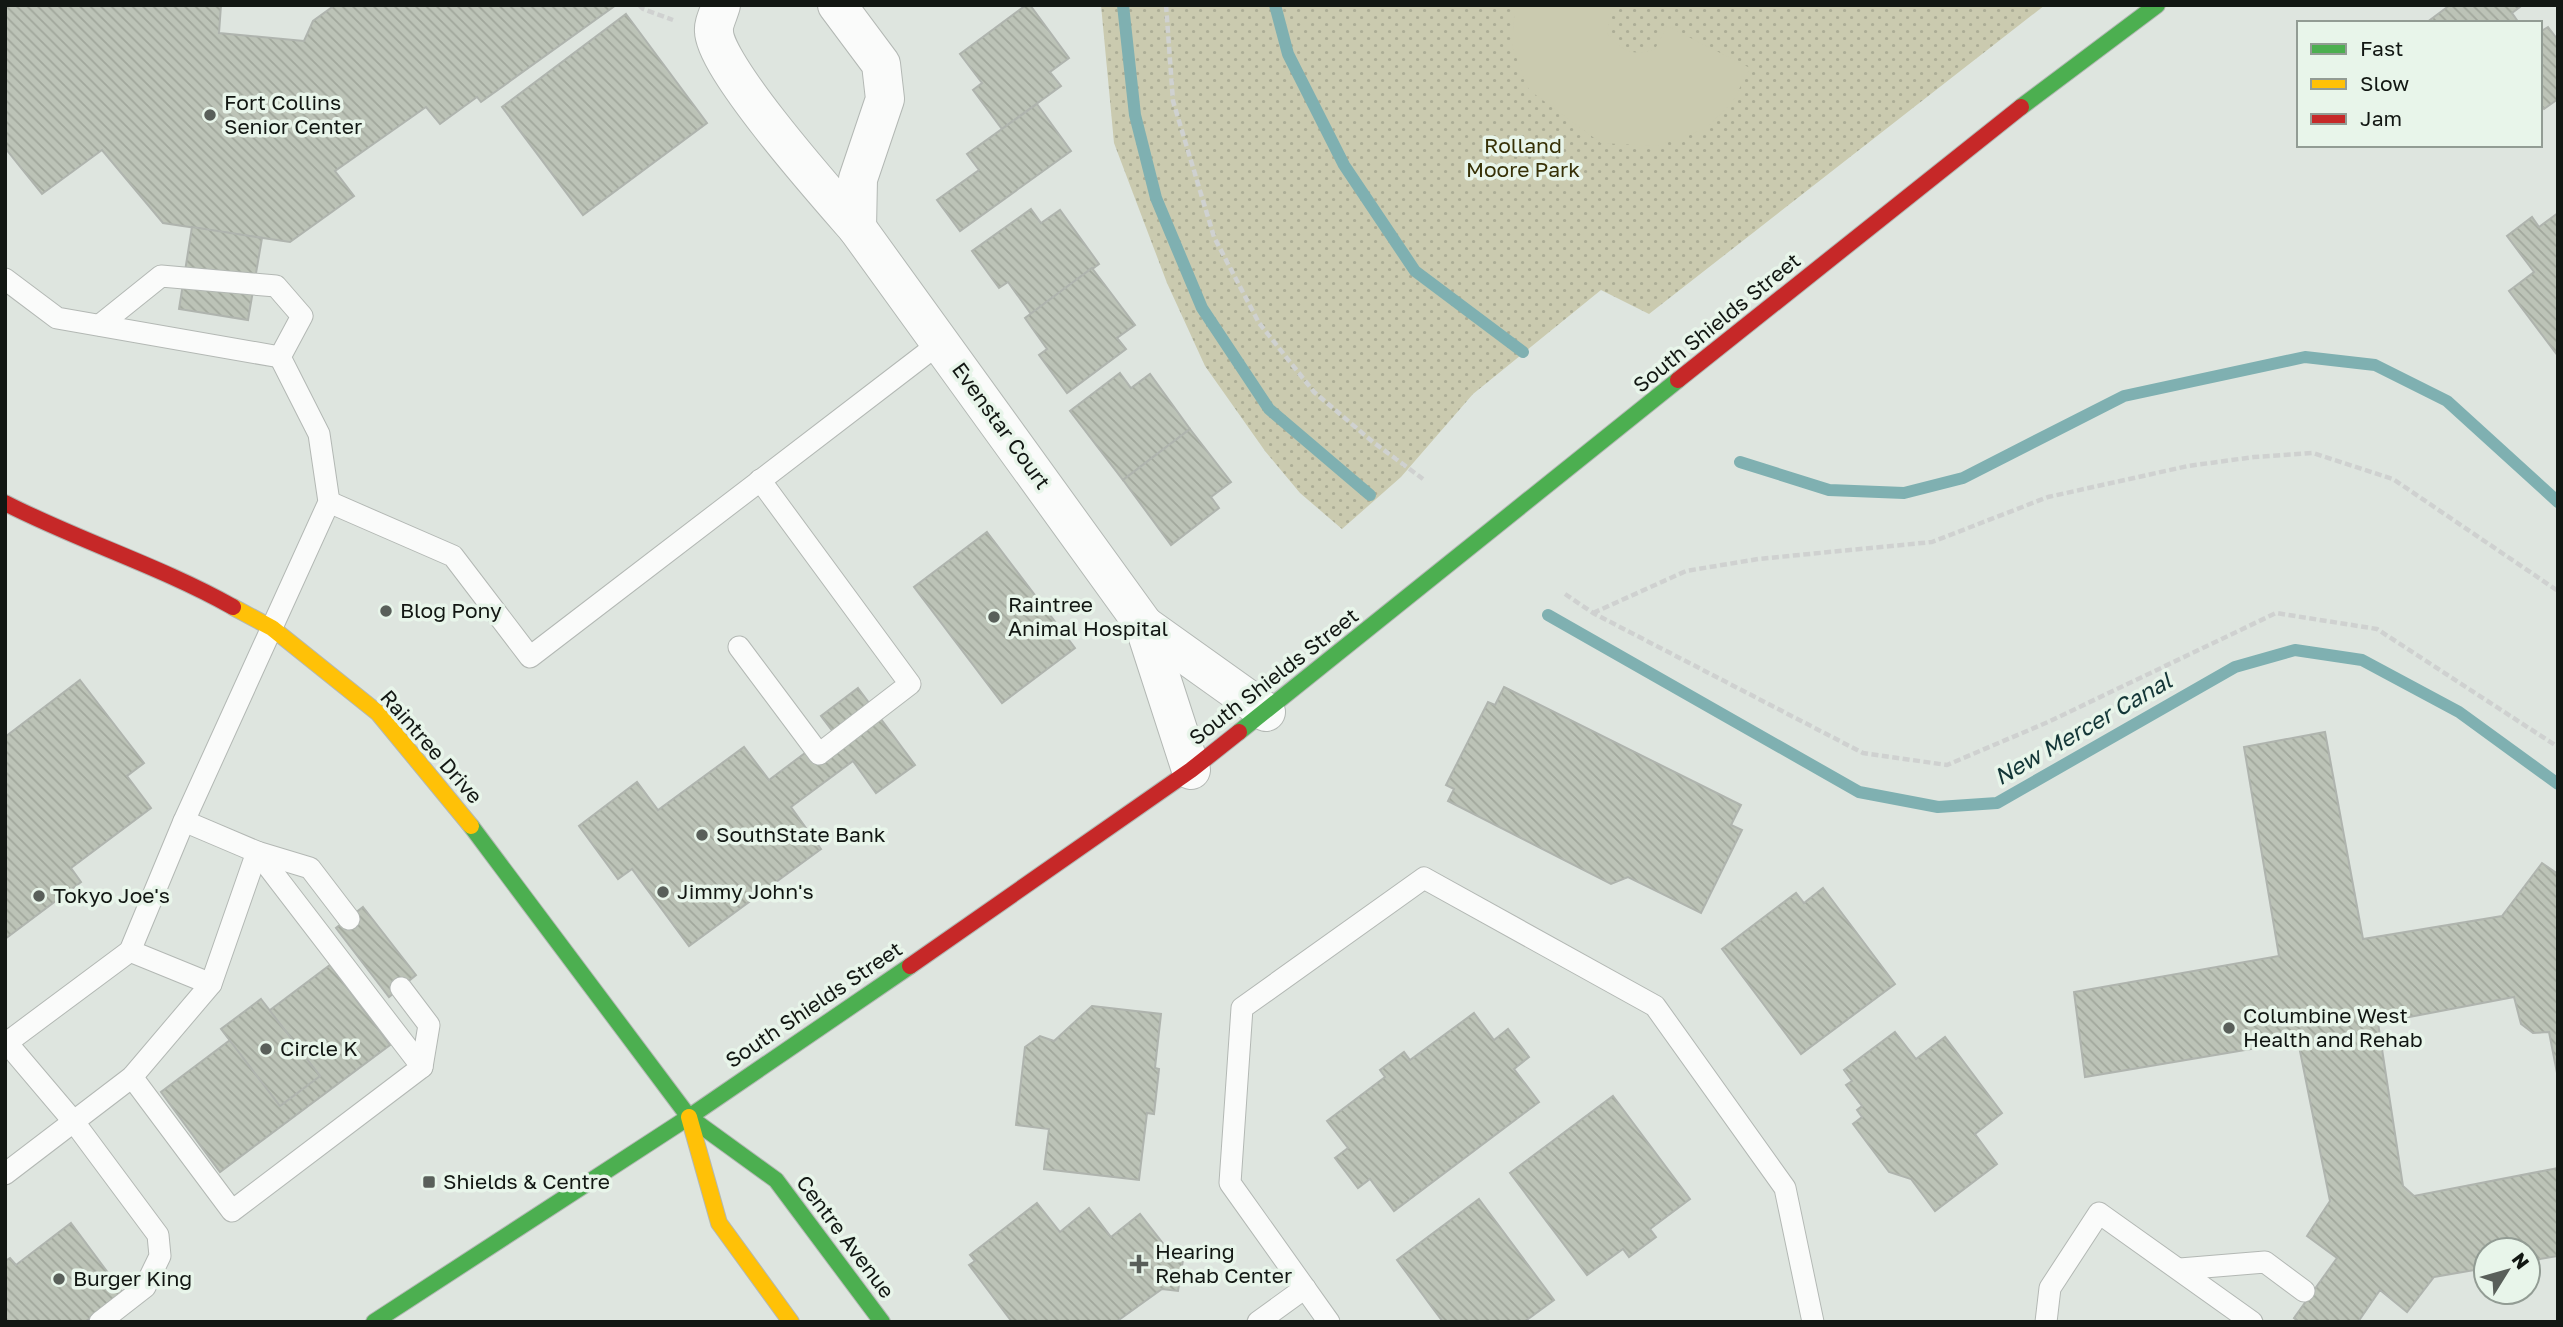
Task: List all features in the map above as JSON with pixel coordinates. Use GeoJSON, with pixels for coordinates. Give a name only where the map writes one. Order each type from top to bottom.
{"type":"FeatureCollection","features":[{"type":"Feature","properties":{"kind":"main road","name":"South Shields Street"},"geometry":{"type":"LineString","coordinates":[[374,1322],[689,1117],[1000,905],[1191,770],[1997,125],[2157,5]]}},
{"type":"Feature","properties":{"kind":"main road","name":"Raintree Drive"},"geometry":{"type":"LineString","coordinates":[[5,503],[50,526],[201,589],[272,628],[378,713],[453,801],[689,1117]]}},
{"type":"Feature","properties":{"kind":"main road"},"geometry":{"type":"LineString","coordinates":[[689,1117],[719,1223],[791,1322]]}},
{"type":"Feature","properties":{"kind":"main road","name":"Centre Avenue"},"geometry":{"type":"LineString","coordinates":[[689,1117],[776,1180],[882,1322]]}},
{"type":"Feature","properties":{"kind":"street","name":"Evenstar Court"},"geometry":{"type":"LineString","coordinates":[[721,5],[713,32],[724,61],[804,168],[858,228],[1144,625],[1191,770]]}},
{"type":"Feature","properties":{"kind":"street"},"geometry":{"type":"LineString","coordinates":[[837,5],[881,64],[885,99],[858,179],[858,228]]}},
{"type":"Feature","properties":{"kind":"street","name":"Evenstar Court"},"geometry":{"type":"LineString","coordinates":[[1144,625],[1266,712]]}},
{"type":"Feature","properties":{"kind":"lane"},"geometry":{"type":"LineString","coordinates":[[100,325],[161,276],[276,286],[302,316],[280,357]]}},
{"type":"Feature","properties":{"kind":"lane"},"geometry":{"type":"LineString","coordinates":[[5,279],[57,317],[280,357]]}},
{"type":"Feature","properties":{"kind":"lane"},"geometry":{"type":"LineString","coordinates":[[329,502],[453,556],[530,657],[941,342]]}},
{"type":"Feature","properties":{"kind":"lane"},"geometry":{"type":"LineString","coordinates":[[100,1322],[145,1287],[160,1256],[158,1235],[74,1122],[6,1044],[130,951],[184,821],[329,502],[318,434],[280,357]]}},
{"type":"Feature","properties":{"kind":"lane"},"geometry":{"type":"LineString","coordinates":[[739,647],[819,754],[910,684],[760,480]]}},
{"type":"Feature","properties":{"kind":"lane"},"geometry":{"type":"LineString","coordinates":[[184,821],[257,852],[310,868],[349,919]]}},
{"type":"Feature","properties":{"kind":"lane"},"geometry":{"type":"LineString","coordinates":[[5,1174],[132,1077],[211,984],[257,852]]}},
{"type":"Feature","properties":{"kind":"lane"},"geometry":{"type":"LineString","coordinates":[[257,852],[422,1067]]}},
{"type":"Feature","properties":{"kind":"lane"},"geometry":{"type":"LineString","coordinates":[[1329,1322],[1230,1183],[1242,1008],[1424,878],[1655,1006],[1785,1188],[1813,1322]]}},
{"type":"Feature","properties":{"kind":"lane"},"geometry":{"type":"LineString","coordinates":[[130,951],[211,984]]}},
{"type":"Feature","properties":{"kind":"lane"},"geometry":{"type":"LineString","coordinates":[[132,1077],[232,1211],[422,1067],[429,1026],[401,988]]}},
{"type":"Feature","properties":{"kind":"lane"},"geometry":{"type":"LineString","coordinates":[[2046,1322],[2050,1288],[2099,1213],[2252,1322]]}},
{"type":"Feature","properties":{"kind":"lane"},"geometry":{"type":"LineString","coordinates":[[2180,1269],[2265,1262],[2304,1291]]}},
{"type":"Feature","properties":{"kind":"lane"},"geometry":{"type":"LineString","coordinates":[[1258,1322],[1305,1288]]}},
{"type":"Feature","properties":{"kind":"path"},"geometry":{"type":"LineString","coordinates":[[1166,5],[1173,101],[1214,237],[1259,323],[1314,392],[1423,479]]}},
{"type":"Feature","properties":{"kind":"path"},"geometry":{"type":"LineString","coordinates":[[1593,613],[1686,571],[1758,559],[1932,542],[2048,497],[2188,466],[2254,457],[2313,453],[2393,479],[2558,592]]}},
{"type":"Feature","properties":{"kind":"path"},"geometry":{"type":"LineString","coordinates":[[1565,594],[1593,613],[1863,753],[1947,765],[2048,722],[2276,613],[2377,629],[2558,747]]}},
{"type":"Feature","properties":{"kind":"green space","name":"Rolland Moore Park"},"geometry":{"type":"Polygon","coordinates":[[[1101,5],[2045,5],[1649,314],[1601,290],[1473,394],[1401,477],[1342,529],[1300,493],[1265,451],[1205,366],[1167,283],[1114,143],[1101,5]]]}},
{"type":"Feature","properties":{"kind":"green space"},"geometry":{"type":"Polygon","coordinates":[[[1515,5],[1612,5],[1607,33],[1628,51],[1655,49],[1667,26],[1750,68],[1732,103],[1705,129],[1656,146],[1601,143],[1529,90],[1512,46],[1515,5]]]}},
{"type":"Feature","properties":{"kind":"building","name":"Fort Collins Senior Center"},"geometry":{"type":"Polygon","coordinates":[[[5,5],[221,5],[219,33],[304,41],[313,21],[335,5],[616,5],[481,102],[477,97],[440,124],[426,107],[335,171],[354,196],[290,242],[163,223],[102,150],[42,194],[5,148],[5,5]]]}},
{"type":"Feature","properties":{"kind":"building"},"geometry":{"type":"Polygon","coordinates":[[[1026,5],[1030,5],[1069,58],[1050,72],[1061,86],[1002,129],[973,90],[982,83],[960,54],[1026,5]]]}},
{"type":"Feature","properties":{"kind":"building"},"geometry":{"type":"Polygon","coordinates":[[[2450,5],[2520,7],[2512,13],[2518,21],[2429,21],[2450,5]]]}},
{"type":"Feature","properties":{"kind":"building"},"geometry":{"type":"Polygon","coordinates":[[[626,14],[707,123],[583,215],[502,107],[626,14]]]}},
{"type":"Feature","properties":{"kind":"building"},"geometry":{"type":"Polygon","coordinates":[[[2548,27],[2558,40],[2558,99],[2544,109],[2542,106],[2542,31],[2548,27]]]}},
{"type":"Feature","properties":{"kind":"building"},"geometry":{"type":"Polygon","coordinates":[[[1037,104],[1071,151],[960,231],[937,200],[979,170],[967,154],[1037,104]]]}},
{"type":"Feature","properties":{"kind":"building"},"geometry":{"type":"Polygon","coordinates":[[[1031,209],[1041,223],[1060,210],[1099,264],[1031,314],[1008,282],[999,288],[972,251],[1031,209]]]}},
{"type":"Feature","properties":{"kind":"building"},"geometry":{"type":"Polygon","coordinates":[[[2558,213],[2558,356],[2509,291],[2534,272],[2507,236],[2532,217],[2539,227],[2558,213]]]}},
{"type":"Feature","properties":{"kind":"building"},"geometry":{"type":"Polygon","coordinates":[[[192,227],[262,238],[248,320],[179,309],[192,227]]]}},
{"type":"Feature","properties":{"kind":"building"},"geometry":{"type":"Polygon","coordinates":[[[1092,268],[1135,325],[1117,338],[1126,349],[1067,393],[1039,355],[1047,349],[1025,318],[1092,268]]]}},
{"type":"Feature","properties":{"kind":"building"},"geometry":{"type":"Polygon","coordinates":[[[1120,373],[1131,388],[1150,374],[1190,429],[1123,480],[1070,411],[1120,373]]]}},
{"type":"Feature","properties":{"kind":"building"},"geometry":{"type":"Polygon","coordinates":[[[1190,429],[1231,482],[1211,497],[1219,508],[1171,545],[1123,480],[1190,429]]]}},
{"type":"Feature","properties":{"kind":"building","name":"Raintree Animal Hospital"},"geometry":{"type":"Polygon","coordinates":[[[987,532],[1075,648],[1002,703],[914,587],[987,532]]]}},
{"type":"Feature","properties":{"kind":"building"},"geometry":{"type":"Polygon","coordinates":[[[80,680],[144,763],[127,776],[151,808],[71,868],[81,882],[5,939],[5,737],[80,680]]]}},
{"type":"Feature","properties":{"kind":"building"},"geometry":{"type":"Polygon","coordinates":[[[1504,687],[1741,805],[1731,825],[1742,830],[1701,913],[1628,877],[1611,884],[1448,801],[1454,789],[1446,785],[1488,702],[1495,705],[1504,687]]]}},
{"type":"Feature","properties":{"kind":"building"},"geometry":{"type":"Polygon","coordinates":[[[858,688],[915,765],[876,793],[853,761],[791,807],[821,849],[689,946],[632,869],[618,879],[579,826],[637,782],[658,810],[744,747],[769,780],[833,732],[821,716],[858,688]]]}},
{"type":"Feature","properties":{"kind":"building","name":"Columbine West Health and Rehab"},"geometry":{"type":"Polygon","coordinates":[[[2325,732],[2363,939],[2502,916],[2542,863],[2558,874],[2558,1078],[2549,1032],[2533,1033],[2521,1024],[2514,997],[2378,1023],[2403,1186],[2414,1196],[2558,1168],[2558,1256],[2542,1259],[2542,1236],[2472,1236],[2472,1270],[2434,1277],[2407,1312],[2380,1290],[2358,1322],[2299,1322],[2294,1318],[2337,1258],[2307,1236],[2330,1201],[2298,1041],[2085,1077],[2074,992],[2279,956],[2244,747],[2325,732]]]}},
{"type":"Feature","properties":{"kind":"building"},"geometry":{"type":"Polygon","coordinates":[[[1823,888],[1895,984],[1801,1054],[1722,949],[1796,893],[1804,903],[1823,888]]]}},
{"type":"Feature","properties":{"kind":"building"},"geometry":{"type":"Polygon","coordinates":[[[363,907],[416,975],[389,997],[336,928],[363,907]]]}},
{"type":"Feature","properties":{"kind":"building"},"geometry":{"type":"Polygon","coordinates":[[[330,965],[390,1045],[220,1172],[161,1092],[330,965]]]}},
{"type":"Feature","properties":{"kind":"building"},"geometry":{"type":"Polygon","coordinates":[[[261,999],[320,1076],[280,1106],[221,1029],[261,999]]]}},
{"type":"Feature","properties":{"kind":"building"},"geometry":{"type":"Polygon","coordinates":[[[1092,1006],[1161,1014],[1155,1068],[1159,1069],[1154,1114],[1147,1113],[1139,1180],[1044,1169],[1049,1129],[1016,1125],[1025,1047],[1040,1036],[1054,1041],[1092,1006]]]}},
{"type":"Feature","properties":{"kind":"building"},"geometry":{"type":"Polygon","coordinates":[[[1474,1013],[1494,1040],[1508,1029],[1529,1057],[1514,1069],[1539,1102],[1394,1211],[1370,1179],[1358,1188],[1335,1158],[1348,1148],[1327,1121],[1385,1077],[1380,1070],[1404,1052],[1410,1060],[1474,1013]]]}},
{"type":"Feature","properties":{"kind":"building"},"geometry":{"type":"Polygon","coordinates":[[[1895,1032],[1916,1059],[1945,1037],[2002,1113],[1975,1134],[1997,1164],[1935,1211],[1911,1179],[1889,1172],[1853,1124],[1862,1117],[1857,1110],[1862,1106],[1846,1085],[1852,1081],[1844,1070],[1895,1032]]]}},
{"type":"Feature","properties":{"kind":"building"},"geometry":{"type":"Polygon","coordinates":[[[1613,1096],[1690,1199],[1650,1229],[1656,1237],[1629,1257],[1623,1249],[1587,1275],[1510,1173],[1613,1096]]]}},
{"type":"Feature","properties":{"kind":"building"},"geometry":{"type":"Polygon","coordinates":[[[1479,1199],[1554,1300],[1524,1322],[1443,1322],[1397,1260],[1479,1199]]]}},
{"type":"Feature","properties":{"kind":"building"},"geometry":{"type":"Polygon","coordinates":[[[1037,1203],[1060,1232],[1089,1208],[1111,1237],[1140,1214],[1169,1251],[1184,1254],[1178,1291],[1162,1289],[1116,1322],[1012,1322],[969,1265],[975,1261],[970,1255],[1037,1203]]]}},
{"type":"Feature","properties":{"kind":"building","name":"Burger King"},"geometry":{"type":"Polygon","coordinates":[[[71,1223],[123,1293],[85,1322],[5,1322],[5,1261],[10,1258],[16,1265],[71,1223]]]}},
{"type":"Feature","properties":{"kind":"waterway","name":"New Mercer Canal"},"geometry":{"type":"LineString","coordinates":[[1123,5],[1135,115],[1156,198],[1202,308],[1269,409],[1370,495]]}},
{"type":"Feature","properties":{"kind":"waterway"},"geometry":{"type":"LineString","coordinates":[[1275,5],[1288,54],[1344,165],[1415,271],[1523,352]]}},
{"type":"Feature","properties":{"kind":"waterway"},"geometry":{"type":"LineString","coordinates":[[1740,462],[1829,490],[1904,493],[1963,478],[2124,396],[2305,357],[2375,365],[2447,401],[2558,502]]}},
{"type":"Feature","properties":{"kind":"waterway","name":"New Mercer Canal"},"geometry":{"type":"LineString","coordinates":[[1548,615],[1859,792],[1938,807],[1997,803],[2235,667],[2295,650],[2362,660],[2459,712],[2558,784]]}},
{"type":"Feature","properties":{"kind":"traffic: fast"},"geometry":{"type":"LineString","coordinates":[[2021,107],[2157,5]]}},
{"type":"Feature","properties":{"kind":"traffic: fast"},"geometry":{"type":"LineString","coordinates":[[1239,732],[1678,380]]}},
{"type":"Feature","properties":{"kind":"traffic: fast"},"geometry":{"type":"LineString","coordinates":[[471,826],[689,1117],[776,1180],[882,1322]]}},
{"type":"Feature","properties":{"kind":"traffic: fast"},"geometry":{"type":"LineString","coordinates":[[374,1322],[689,1117],[910,966]]}},
{"type":"Feature","properties":{"kind":"traffic: slow"},"geometry":{"type":"LineString","coordinates":[[233,607],[272,628],[378,713],[471,826]]}},
{"type":"Feature","properties":{"kind":"traffic: slow"},"geometry":{"type":"LineString","coordinates":[[689,1117],[719,1223],[791,1322]]}},
{"type":"Feature","properties":{"kind":"traffic: jam"},"geometry":{"type":"LineString","coordinates":[[1678,380],[2021,107]]}},
{"type":"Feature","properties":{"kind":"traffic: jam"},"geometry":{"type":"LineString","coordinates":[[5,503],[177,579],[233,607]]}},
{"type":"Feature","properties":{"kind":"traffic: jam"},"geometry":{"type":"LineString","coordinates":[[910,966],[1191,770],[1239,732]]}},
{"type":"Feature","properties":{"kind":"place","name":"Fort Collins Senior Center"},"geometry":{"type":"Point","coordinates":[210,115]}},
{"type":"Feature","properties":{"kind":"place","name":"Blog Pony"},"geometry":{"type":"Point","coordinates":[386,611]}},
{"type":"Feature","properties":{"kind":"place","name":"Raintree Animal Hospital"},"geometry":{"type":"Point","coordinates":[994,617]}},
{"type":"Feature","properties":{"kind":"place","name":"SouthState Bank"},"geometry":{"type":"Point","coordinates":[702,835]}},
{"type":"Feature","properties":{"kind":"place","name":"Jimmy John's"},"geometry":{"type":"Point","coordinates":[663,892]}},
{"type":"Feature","properties":{"kind":"place","name":"Tokyo Joe's"},"geometry":{"type":"Point","coordinates":[39,896]}},
{"type":"Feature","properties":{"kind":"place","name":"Columbine West Health and Rehab"},"geometry":{"type":"Point","coordinates":[2229,1028]}},
{"type":"Feature","properties":{"kind":"place","name":"Circle K"},"geometry":{"type":"Point","coordinates":[266,1049]}},
{"type":"Feature","properties":{"kind":"place","name":"Shields & Centre"},"geometry":{"type":"Point","coordinates":[429,1182]}},
{"type":"Feature","properties":{"kind":"place","name":"Hearing Rehab Center"},"geometry":{"type":"Point","coordinates":[1139,1264]}},
{"type":"Feature","properties":{"kind":"place","name":"Burger King"},"geometry":{"type":"Point","coordinates":[59,1279]}}]}
